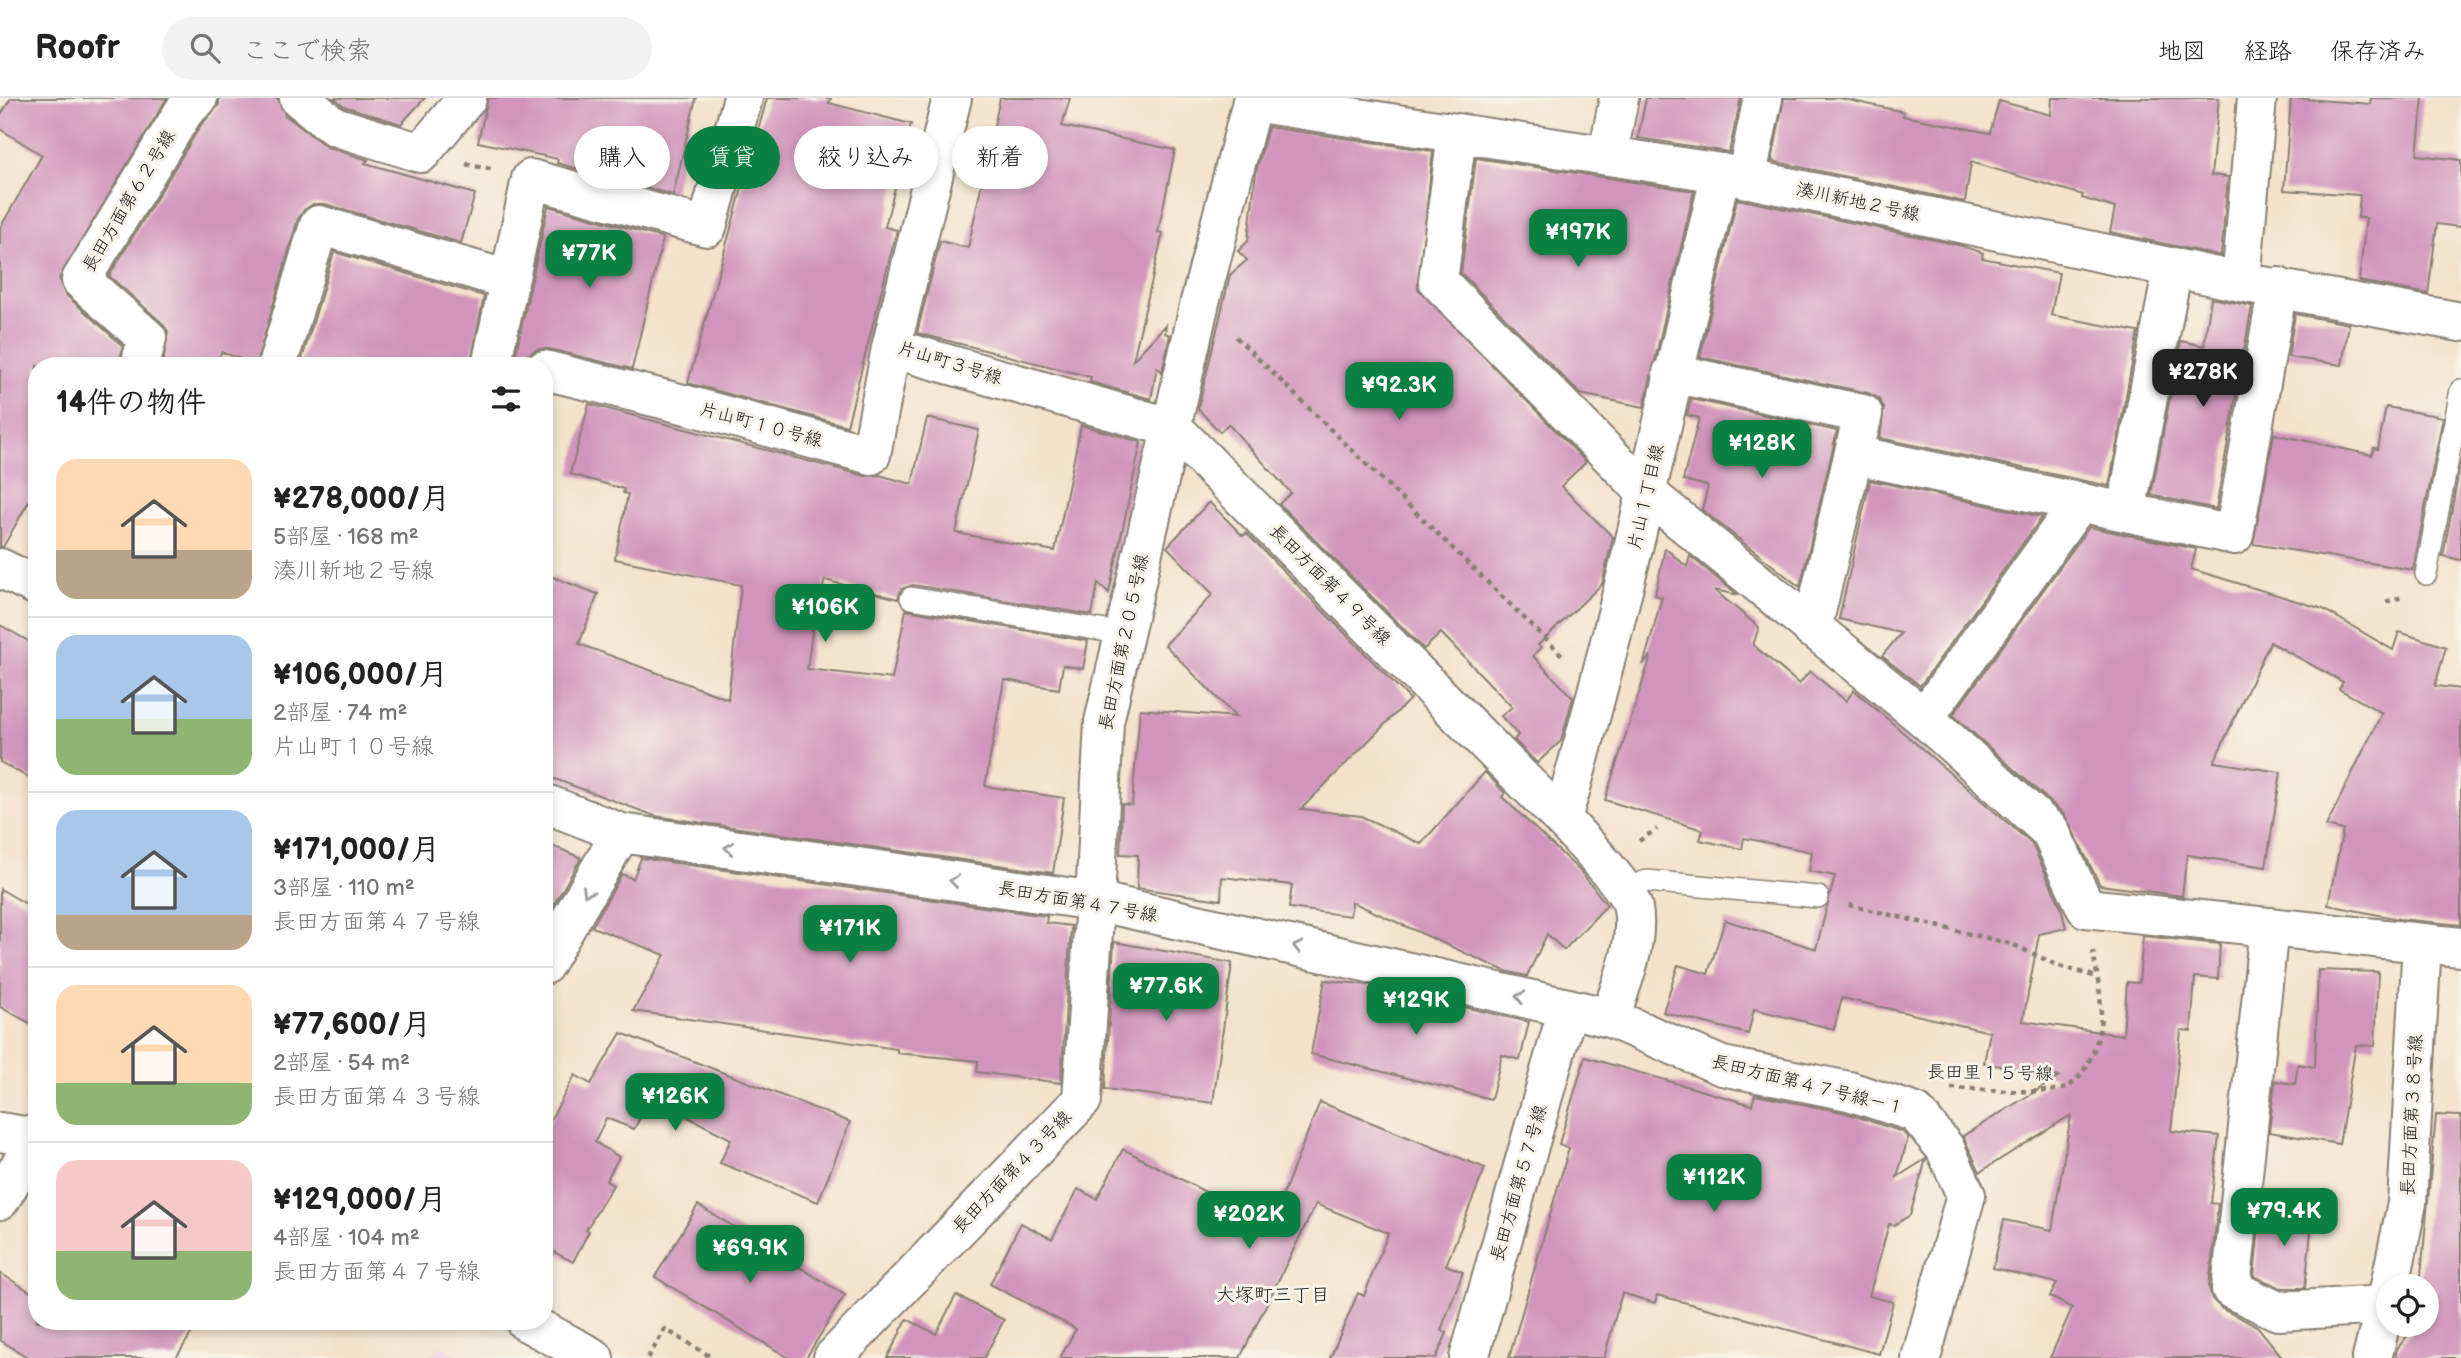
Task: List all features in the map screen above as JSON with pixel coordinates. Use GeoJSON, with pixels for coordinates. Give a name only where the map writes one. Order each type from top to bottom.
{"type":"FeatureCollection","features":[{"type":"Feature","properties":{"kind":"street","name":"長田方面第６２号線"},"geometry":{"type":"LineString","coordinates":[[142,357],[147,338],[81,280],[184,111],[198,98]]}},
{"type":"Feature","properties":{"kind":"street"},"geometry":{"type":"LineString","coordinates":[[299,98],[334,125],[421,153],[467,98]]}},
{"type":"Feature","properties":{"kind":"street"},"geometry":{"type":"LineString","coordinates":[[503,357],[509,280],[531,178],[707,227],[743,98]]}},
{"type":"Feature","properties":{"kind":"street","name":"片山町３号線"},"geometry":{"type":"LineString","coordinates":[[952,98],[891,348],[1173,428]]}},
{"type":"Feature","properties":{"kind":"street"},"geometry":{"type":"LineString","coordinates":[[1608,154],[1619,98]]}},
{"type":"Feature","properties":{"kind":"street","name":"片山１丁目線"},"geometry":{"type":"LineString","coordinates":[[1562,819],[1600,692],[1648,494],[1672,373],[1734,176],[1762,98]]}},
{"type":"Feature","properties":{"kind":"street"},"geometry":{"type":"LineString","coordinates":[[2241,282],[2257,98]]}},
{"type":"Feature","properties":{"kind":"street"},"geometry":{"type":"LineString","coordinates":[[1173,428],[1200,302],[1252,100]]}},
{"type":"Feature","properties":{"kind":"street","name":"湊川新地２号線"},"geometry":{"type":"LineString","coordinates":[[1252,100],[1392,110],[1457,134],[1608,154],[1734,176],[2241,282],[2461,322]]}},
{"type":"Feature","properties":{"kind":"street"},"geometry":{"type":"LineString","coordinates":[[1457,134],[1438,281],[1648,494],[1924,718],[2050,831],[2086,908],[2461,947]]}},
{"type":"Feature","properties":{"kind":"street"},"geometry":{"type":"LineString","coordinates":[[280,357],[319,225],[509,280]]}},
{"type":"Feature","properties":{"kind":"street"},"geometry":{"type":"LineString","coordinates":[[2126,512],[2173,267]]}},
{"type":"Feature","properties":{"kind":"street"},"geometry":{"type":"LineString","coordinates":[[1855,455],[2234,535],[2278,287]]}},
{"type":"Feature","properties":{"kind":"street","name":"片山町１０号線"},"geometry":{"type":"LineString","coordinates":[[553,372],[871,455],[891,348]]}},
{"type":"Feature","properties":{"kind":"street"},"geometry":{"type":"LineString","coordinates":[[1672,373],[1863,414],[1812,629]]}},
{"type":"Feature","properties":{"kind":"street","name":"長田方面第２０５号線"},"geometry":{"type":"LineString","coordinates":[[1095,901],[1104,722],[1173,428]]}},
{"type":"Feature","properties":{"kind":"street","name":"長田方面第４９号線"},"geometry":{"type":"LineString","coordinates":[[1173,428],[1562,819],[1622,890],[1633,906],[1631,956],[1610,1018]]}},
{"type":"Feature","properties":{"kind":"street"},"geometry":{"type":"LineString","coordinates":[[1924,718],[2080,502]]}},
{"type":"Feature","properties":{"kind":"street"},"geometry":{"type":"LineString","coordinates":[[0,568],[28,582]]}},
{"type":"Feature","properties":{"kind":"street","name":"長田方面第４７号線"},"geometry":{"type":"LineString","coordinates":[[553,807],[621,833],[1095,901],[1610,1018]]}},
{"type":"Feature","properties":{"kind":"street"},"geometry":{"type":"LineString","coordinates":[[553,950],[621,833]]}},
{"type":"Feature","properties":{"kind":"street","name":"長田方面第４３号線"},"geometry":{"type":"LineString","coordinates":[[833,1358],[1082,1100],[1095,901]]}},
{"type":"Feature","properties":{"kind":"street"},"geometry":{"type":"LineString","coordinates":[[2269,927],[2231,1289],[2278,1311],[2376,1296]]}},
{"type":"Feature","properties":{"kind":"street","name":"長田方面第３８号線"},"geometry":{"type":"LineString","coordinates":[[2392,1274],[2407,1203],[2422,943]]}},
{"type":"Feature","properties":{"kind":"street","name":"長田方面第５７号線"},"geometry":{"type":"LineString","coordinates":[[1469,1358],[1568,1008]]}},
{"type":"Feature","properties":{"kind":"street","name":"長田方面第４７号線－１"},"geometry":{"type":"LineString","coordinates":[[1610,1018],[1722,1066],[1849,1091],[1916,1113],[1945,1148],[1966,1195],[1921,1358]]}},
{"type":"Feature","properties":{"kind":"street"},"geometry":{"type":"LineString","coordinates":[[0,1132],[28,1137]]}},
{"type":"Feature","properties":{"kind":"street"},"geometry":{"type":"LineString","coordinates":[[0,1200],[28,1153]]}},
{"type":"Feature","properties":{"kind":"street"},"geometry":{"type":"LineString","coordinates":[[542,1330],[594,1358]]}},
{"type":"Feature","properties":{"kind":"street","name":"長田方面第３８号線"},"geometry":{"type":"LineString","coordinates":[[2372,1358],[2377,1337]]}},
{"type":"Feature","properties":{"kind":"lane"},"geometry":{"type":"LineString","coordinates":[[2426,574],[2461,390]]}},
{"type":"Feature","properties":{"kind":"lane"},"geometry":{"type":"LineString","coordinates":[[911,598],[1124,634]]}},
{"type":"Feature","properties":{"kind":"lane"},"geometry":{"type":"LineString","coordinates":[[1622,890],[1647,881],[1818,897]]}},
{"type":"Feature","properties":{"kind":"path"},"geometry":{"type":"LineString","coordinates":[[421,153],[531,178]]}},
{"type":"Feature","properties":{"kind":"path"},"geometry":{"type":"LineString","coordinates":[[1200,302],[1600,692]]}},
{"type":"Feature","properties":{"kind":"path"},"geometry":{"type":"LineString","coordinates":[[1818,897],[2012,944],[2059,966],[2097,977]]}},
{"type":"Feature","properties":{"kind":"path","name":"長田里１５号線"},"geometry":{"type":"LineString","coordinates":[[1939,1087],[2001,1091],[2065,1088],[2083,1072],[2099,1043],[2101,999],[2086,908]]}},
{"type":"Feature","properties":{"kind":"path"},"geometry":{"type":"LineString","coordinates":[[648,1358],[665,1329],[713,1358]]}},
{"type":"Feature","properties":{"kind":"shaded area"},"geometry":{"type":"Polygon","coordinates":[[[440,1345],[464,1358],[430,1358],[440,1345]]]}},
{"type":"Feature","properties":{"kind":"building"},"geometry":{"type":"Polygon","coordinates":[[[11,98],[167,98],[59,278],[67,296],[123,346],[121,357],[28,357],[28,503],[3,547],[0,546],[0,228],[42,155],[0,129],[0,116],[11,98]]]}},
{"type":"Feature","properties":{"kind":"building"},"geometry":{"type":"Polygon","coordinates":[[[219,98],[278,98],[285,115],[327,147],[368,160],[365,163],[475,194],[461,243],[325,204],[313,204],[304,210],[298,219],[258,357],[236,357],[221,352],[219,357],[164,357],[168,331],[109,276],[201,125],[219,105],[219,98]]]}},
{"type":"Feature","properties":{"kind":"building"},"geometry":{"type":"Polygon","coordinates":[[[334,98],[425,98],[401,124],[344,106],[334,98]]]}},
{"type":"Feature","properties":{"kind":"building"},"geometry":{"type":"Polygon","coordinates":[[[488,98],[696,98],[689,126],[684,126],[684,149],[673,195],[651,189],[670,189],[670,126],[574,126],[574,168],[557,163],[558,159],[478,142],[488,98]]]}},
{"type":"Feature","properties":{"kind":"building"},"geometry":{"type":"Polygon","coordinates":[[[767,98],[831,98],[829,103],[911,124],[794,126],[794,189],[895,189],[885,227],[897,230],[847,426],[688,383],[742,189],[780,189],[780,126],[759,126],[767,98]]]}},
{"type":"Feature","properties":{"kind":"building"},"geometry":{"type":"Polygon","coordinates":[[[1000,98],[1070,98],[1062,126],[1175,150],[1158,232],[1163,233],[1133,360],[1166,325],[1165,333],[1170,335],[1162,372],[1157,367],[1151,399],[1090,382],[1091,377],[917,333],[940,241],[968,248],[981,189],[1048,189],[1048,126],[994,126],[1000,98]]]}},
{"type":"Feature","properties":{"kind":"building"},"geometry":{"type":"Polygon","coordinates":[[[1646,98],[1741,98],[1729,152],[1638,138],[1646,98]]]}},
{"type":"Feature","properties":{"kind":"building"},"geometry":{"type":"Polygon","coordinates":[[[1784,98],[1839,98],[1904,112],[1903,116],[1990,133],[1999,101],[2051,115],[2052,98],[2219,98],[2211,175],[2228,177],[2221,256],[2110,232],[2115,208],[2082,198],[2083,195],[1971,162],[1965,202],[1772,161],[1784,98]]]}},
{"type":"Feature","properties":{"kind":"building"},"geometry":{"type":"Polygon","coordinates":[[[2291,98],[2370,104],[2371,98],[2423,98],[2417,155],[2461,160],[2461,227],[2437,224],[2428,294],[2359,281],[2366,218],[2358,218],[2360,195],[2284,190],[2291,98]]]}},
{"type":"Feature","properties":{"kind":"building"},"geometry":{"type":"Polygon","coordinates":[[[1268,127],[1433,151],[1418,289],[1586,462],[1561,486],[1613,537],[1602,584],[1538,645],[1541,647],[1533,656],[1573,698],[1561,741],[1537,763],[1514,740],[1518,735],[1501,716],[1512,707],[1441,633],[1424,649],[1279,504],[1291,493],[1228,424],[1220,432],[1198,409],[1230,275],[1247,260],[1238,251],[1248,241],[1256,172],[1268,127]]]}},
{"type":"Feature","properties":{"kind":"building"},"geometry":{"type":"Polygon","coordinates":[[[1476,158],[1694,191],[1644,407],[1580,394],[1461,273],[1476,158]]]}},
{"type":"Feature","properties":{"kind":"building"},"geometry":{"type":"Polygon","coordinates":[[[1737,199],[1959,245],[1983,253],[1982,258],[2059,273],[2051,315],[2138,332],[2109,486],[1880,438],[1884,408],[1878,398],[1868,393],[1700,357],[1737,199]]]}},
{"type":"Feature","properties":{"kind":"building"},"geometry":{"type":"Polygon","coordinates":[[[548,206],[663,238],[632,369],[549,349],[537,349],[527,357],[515,357],[548,206]]]}},
{"type":"Feature","properties":{"kind":"building"},"geometry":{"type":"Polygon","coordinates":[[[334,252],[484,296],[472,357],[303,357],[334,252]]]}},
{"type":"Feature","properties":{"kind":"building"},"geometry":{"type":"Polygon","coordinates":[[[2211,298],[2252,306],[2216,509],[2151,495],[2181,341],[2204,346],[2211,298]]]}},
{"type":"Feature","properties":{"kind":"building"},"geometry":{"type":"Polygon","coordinates":[[[2295,314],[2349,324],[2342,365],[2288,357],[2295,314]]]}},
{"type":"Feature","properties":{"kind":"building"},"geometry":{"type":"Polygon","coordinates":[[[1691,399],[1837,431],[1800,587],[1702,510],[1708,486],[1683,480],[1699,418],[1687,415],[1691,399]]]}},
{"type":"Feature","properties":{"kind":"building"},"geometry":{"type":"Polygon","coordinates":[[[589,404],[865,476],[879,475],[912,484],[927,418],[979,430],[956,533],[1055,551],[1081,425],[1141,442],[1109,593],[1098,583],[1092,615],[913,585],[901,589],[898,599],[825,580],[814,617],[807,669],[892,679],[906,610],[1088,641],[1083,669],[1063,665],[1059,689],[1004,680],[985,786],[1064,798],[1053,873],[655,816],[553,778],[553,577],[598,594],[579,644],[728,699],[741,585],[615,559],[628,494],[623,493],[624,489],[570,474],[589,404]]]}},
{"type":"Feature","properties":{"kind":"building"},"geometry":{"type":"Polygon","coordinates":[[[2386,407],[2443,417],[2413,570],[2253,544],[2274,434],[2372,455],[2374,448],[2378,449],[2386,407]]]}},
{"type":"Feature","properties":{"kind":"building"},"geometry":{"type":"Polygon","coordinates":[[[2461,460],[2461,560],[2443,556],[2461,460]]]}},
{"type":"Feature","properties":{"kind":"building"},"geometry":{"type":"Polygon","coordinates":[[[1870,480],[2042,517],[1920,686],[1882,656],[1901,633],[1839,619],[1870,480]]]}},
{"type":"Feature","properties":{"kind":"building"},"geometry":{"type":"Polygon","coordinates":[[[1209,502],[1243,536],[1246,533],[1410,699],[1301,809],[1361,816],[1421,844],[1485,772],[1505,793],[1502,797],[1581,872],[1607,905],[1564,950],[1547,934],[1527,976],[1505,971],[1352,902],[1350,916],[1289,908],[1292,885],[1222,877],[1221,900],[1137,888],[1138,855],[1120,854],[1122,804],[1132,805],[1140,709],[1236,717],[1165,645],[1213,594],[1167,547],[1209,502]]]}},
{"type":"Feature","properties":{"kind":"building"},"geometry":{"type":"Polygon","coordinates":[[[2089,527],[2196,549],[2191,569],[2323,609],[2393,650],[2399,632],[2446,647],[2435,686],[2461,689],[2461,925],[2399,919],[2328,905],[2343,830],[2326,826],[2382,713],[2339,689],[2343,682],[2270,642],[2214,762],[2281,772],[2266,867],[2187,855],[2182,896],[2100,885],[2065,815],[1953,715],[2089,527]]]}},
{"type":"Feature","properties":{"kind":"building"},"geometry":{"type":"Polygon","coordinates":[[[1665,548],[1687,567],[1690,556],[1738,595],[1714,590],[1759,627],[1753,645],[1799,684],[1810,671],[1846,701],[1854,690],[2032,844],[2061,907],[2066,928],[2039,934],[2023,1021],[2123,1035],[2127,982],[2139,983],[2143,936],[2220,944],[2218,979],[2195,977],[2191,1031],[2181,1030],[2171,1131],[2219,1136],[2211,1203],[2218,1204],[2209,1287],[2212,1299],[2222,1309],[2257,1326],[2283,1358],[2050,1358],[2072,1308],[2050,1297],[2057,1283],[1993,1268],[2004,1220],[2052,1230],[2071,1115],[1980,1172],[1963,1136],[2059,1077],[1984,1063],[1990,1032],[1842,998],[1834,1029],[1754,1009],[1748,1034],[1663,1012],[1678,965],[1708,974],[1725,920],[1816,949],[1835,876],[1809,871],[1812,852],[1744,838],[1742,849],[1700,840],[1703,830],[1605,800],[1651,656],[1644,663],[1662,597],[1655,595],[1665,548]]]}},
{"type":"Feature","properties":{"kind":"building"},"geometry":{"type":"Polygon","coordinates":[[[0,625],[28,641],[28,777],[0,762],[0,625]]]}},
{"type":"Feature","properties":{"kind":"building"},"geometry":{"type":"Polygon","coordinates":[[[553,846],[581,858],[553,906],[553,846]]]}},
{"type":"Feature","properties":{"kind":"building"},"geometry":{"type":"Polygon","coordinates":[[[641,858],[1047,916],[1046,923],[1071,926],[1061,1083],[977,1072],[978,1061],[897,1053],[897,1049],[633,1011],[665,955],[592,927],[622,874],[633,879],[641,858]]]}},
{"type":"Feature","properties":{"kind":"building"},"geometry":{"type":"Polygon","coordinates":[[[0,889],[28,905],[28,1022],[0,1007],[0,889]]]}},
{"type":"Feature","properties":{"kind":"building"},"geometry":{"type":"Polygon","coordinates":[[[1114,942],[1232,963],[1213,1103],[1105,1089],[1114,942]]]}},
{"type":"Feature","properties":{"kind":"building"},"geometry":{"type":"Polygon","coordinates":[[[2318,970],[2378,972],[2375,1046],[2356,1045],[2339,1144],[2269,1132],[2275,1081],[2295,1084],[2298,1064],[2315,1067],[2318,970]]]}},
{"type":"Feature","properties":{"kind":"building"},"geometry":{"type":"Polygon","coordinates":[[[1325,980],[1369,985],[1529,1022],[1520,1060],[1502,1055],[1491,1099],[1311,1054],[1325,980]]]}},
{"type":"Feature","properties":{"kind":"building"},"geometry":{"type":"Polygon","coordinates":[[[621,1033],[850,1122],[818,1202],[720,1163],[731,1139],[651,1098],[634,1129],[606,1118],[595,1142],[619,1157],[606,1181],[613,1185],[586,1230],[589,1231],[573,1262],[553,1252],[553,1115],[575,1075],[591,1084],[621,1033]]]}},
{"type":"Feature","properties":{"kind":"building"},"geometry":{"type":"Polygon","coordinates":[[[1585,1057],[1752,1105],[1755,1095],[1843,1112],[1903,1132],[1908,1138],[1897,1177],[1926,1159],[1910,1215],[1894,1225],[1889,1224],[1869,1296],[1893,1302],[1879,1354],[1657,1295],[1655,1303],[1622,1293],[1604,1358],[1509,1358],[1569,1148],[1559,1144],[1585,1057]]]}},
{"type":"Feature","properties":{"kind":"building"},"geometry":{"type":"Polygon","coordinates":[[[1320,1102],[1485,1168],[1446,1265],[1463,1272],[1441,1330],[1447,1333],[1436,1358],[1330,1358],[1358,1293],[1364,1296],[1388,1233],[1316,1204],[1240,1358],[1060,1358],[1076,1329],[990,1284],[1021,1223],[1052,1239],[1078,1189],[1097,1199],[1123,1149],[1240,1210],[1243,1204],[1273,1219],[1320,1102]]]}},
{"type":"Feature","properties":{"kind":"building"},"geometry":{"type":"Polygon","coordinates":[[[2436,1115],[2461,1116],[2461,1358],[2395,1358],[2397,1349],[2406,1337],[2439,1337],[2439,1274],[2421,1274],[2436,1115]]]}},
{"type":"Feature","properties":{"kind":"building"},"geometry":{"type":"Polygon","coordinates":[[[698,1205],[845,1295],[806,1358],[789,1358],[655,1277],[698,1205]]]}},
{"type":"Feature","properties":{"kind":"building"},"geometry":{"type":"Polygon","coordinates":[[[2261,1208],[2313,1213],[2305,1288],[2281,1288],[2254,1276],[2261,1208]]]}},
{"type":"Feature","properties":{"kind":"building"},"geometry":{"type":"Polygon","coordinates":[[[0,1273],[28,1290],[28,1330],[193,1330],[176,1358],[29,1358],[0,1340],[0,1273]]]}},
{"type":"Feature","properties":{"kind":"building"},"geometry":{"type":"Polygon","coordinates":[[[956,1295],[1004,1320],[984,1358],[887,1358],[907,1319],[936,1334],[956,1295]]]}},
{"type":"Feature","properties":{"kind":"district","name":"大塚町三丁目"},"geometry":{"type":"Point","coordinates":[1273,1295]}}]}
